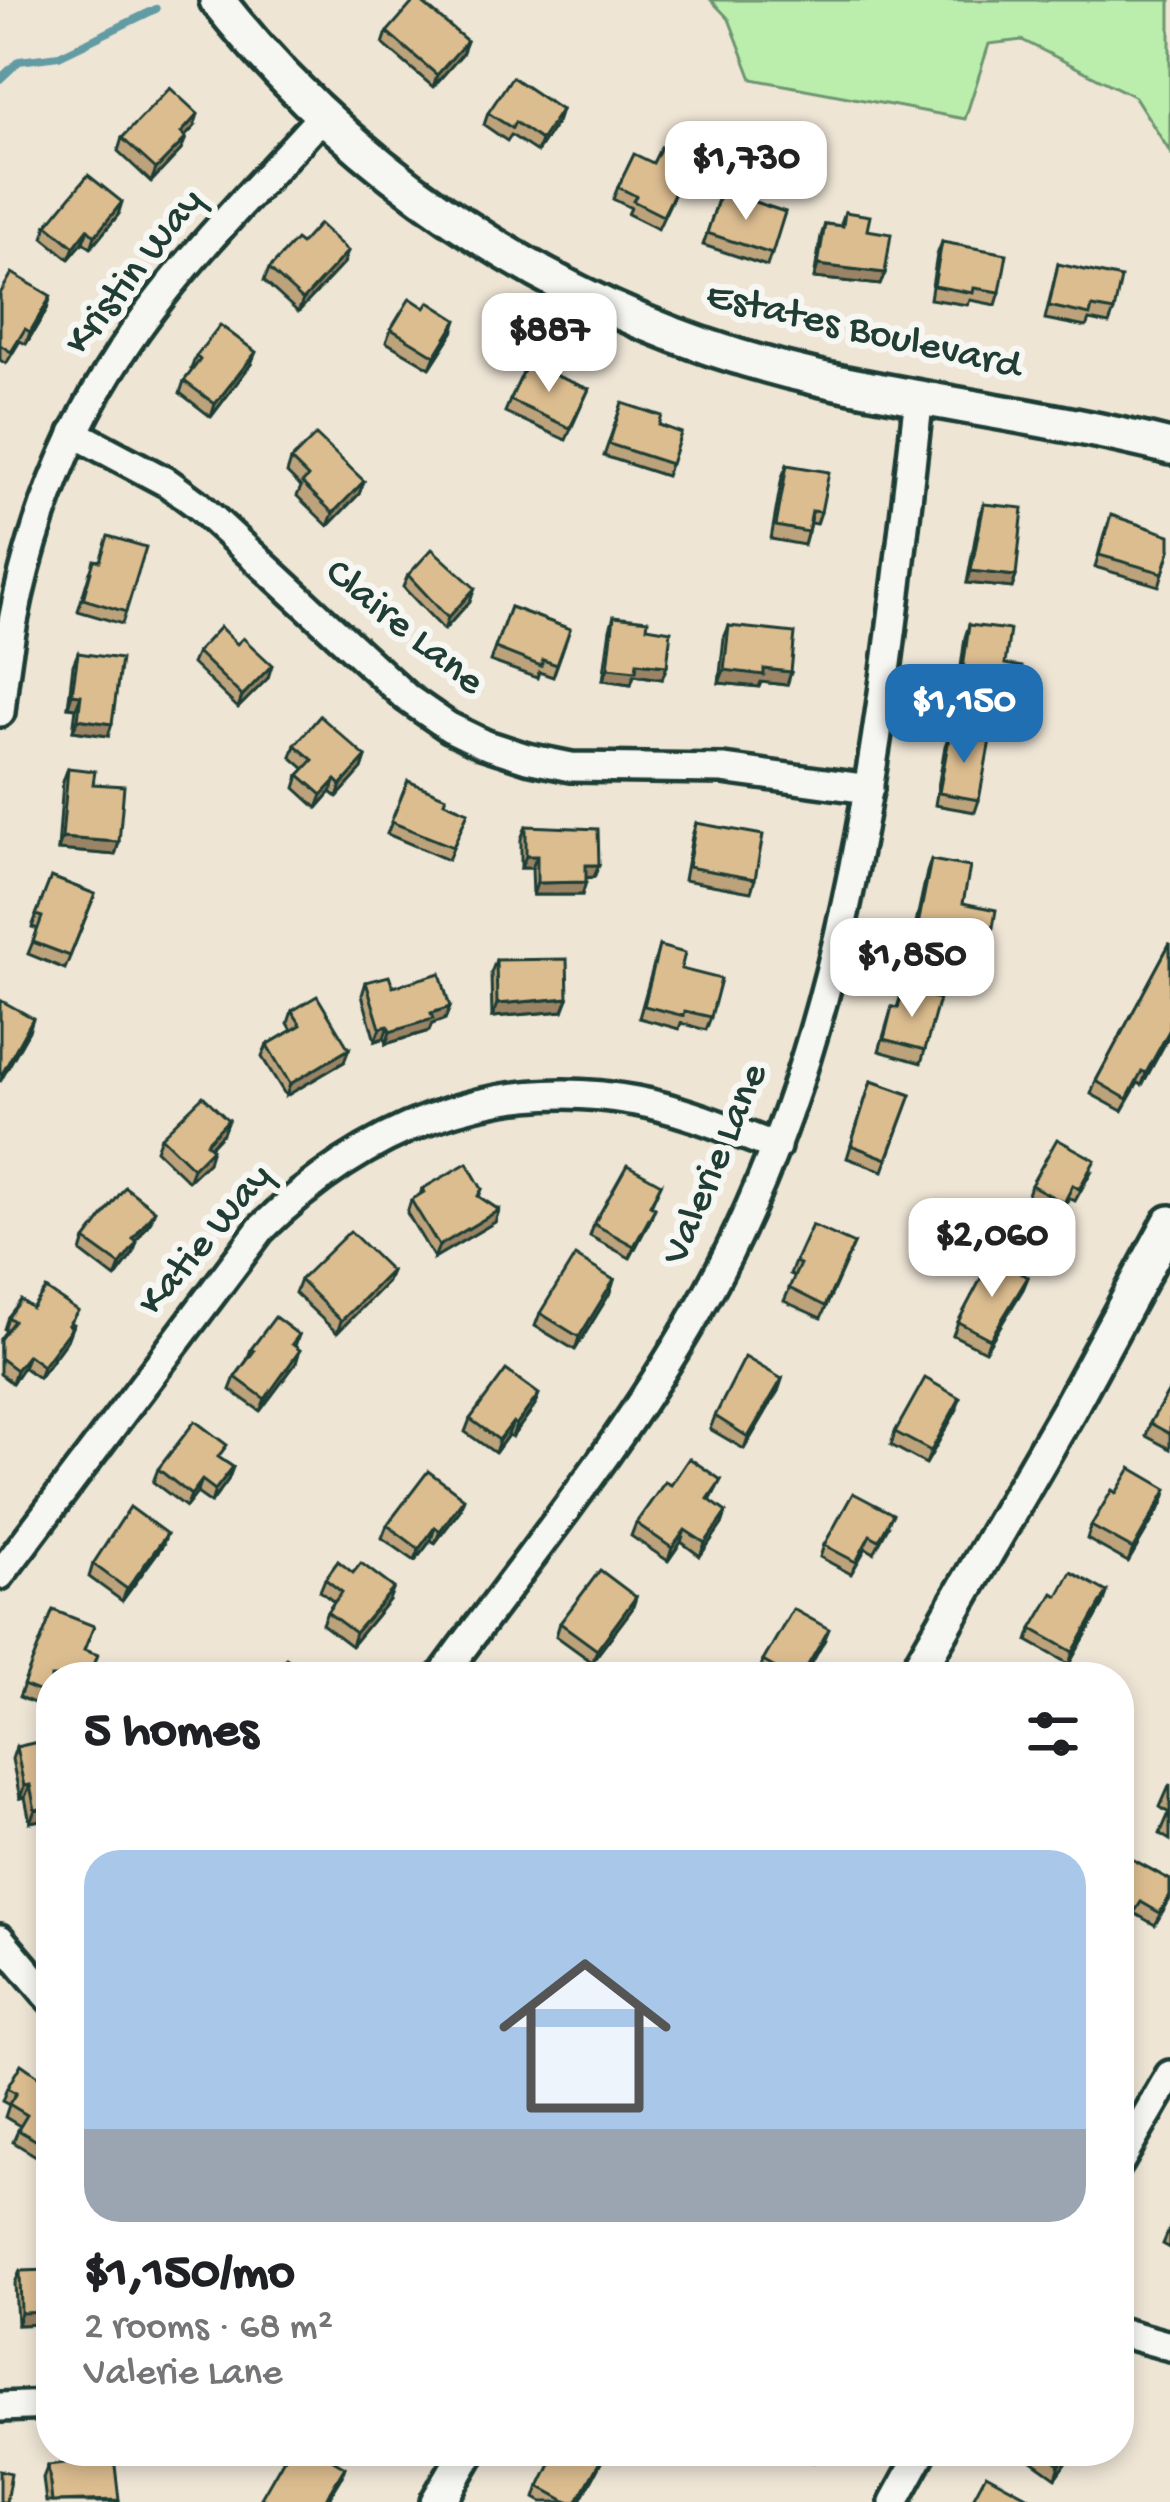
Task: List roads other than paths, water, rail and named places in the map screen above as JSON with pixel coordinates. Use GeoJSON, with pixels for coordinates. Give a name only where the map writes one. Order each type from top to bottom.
{"type":"FeatureCollection","features":[{"type":"Feature","properties":{"kind":"street","name":"Estates Boulevard"},"geometry":{"type":"LineString","coordinates":[[218,0],[291,85],[388,172],[463,226],[592,300],[677,336],[748,359],[1170,448]]}},
{"type":"Feature","properties":{"kind":"street","name":"Kristin Way"},"geometry":{"type":"LineString","coordinates":[[0,712],[9,584],[74,433],[122,350],[168,289],[323,115]]}},
{"type":"Feature","properties":{"kind":"street","name":"Valerie Lane"},"geometry":{"type":"LineString","coordinates":[[452,1662],[646,1399],[698,1312],[776,1147],[824,1006],[868,789],[881,718],[919,397]]}},
{"type":"Feature","properties":{"kind":"street","name":"Claire Lane"},"geometry":{"type":"LineString","coordinates":[[74,433],[168,483],[407,698],[484,744],[571,766],[723,769],[868,789]]}},
{"type":"Feature","properties":{"kind":"street","name":"Katie Way"},"geometry":{"type":"LineString","coordinates":[[0,1575],[260,1230],[340,1161],[374,1142],[436,1115],[478,1104],[584,1095],[681,1112],[776,1147]]}},
{"type":"Feature","properties":{"kind":"street"},"geometry":{"type":"LineString","coordinates":[[923,1662],[1170,1223]]}},
{"type":"Feature","properties":{"kind":"street"},"geometry":{"type":"LineString","coordinates":[[0,1939],[36,1981]]}},
{"type":"Feature","properties":{"kind":"street"},"geometry":{"type":"LineString","coordinates":[[1134,2137],[1170,2075]]}},
{"type":"Feature","properties":{"kind":"street"},"geometry":{"type":"LineString","coordinates":[[1134,2336],[1170,2346]]}},
{"type":"Feature","properties":{"kind":"street"},"geometry":{"type":"LineString","coordinates":[[0,2407],[36,2406]]}},
{"type":"Feature","properties":{"kind":"street"},"geometry":{"type":"LineString","coordinates":[[438,2502],[454,2466]]}},
{"type":"Feature","properties":{"kind":"street"},"geometry":{"type":"LineString","coordinates":[[894,2502],[914,2466]]}},
{"type":"Feature","properties":{"kind":"waterway"},"geometry":{"type":"LineString","coordinates":[[0,79],[19,61],[59,56],[156,9]]}}]}
